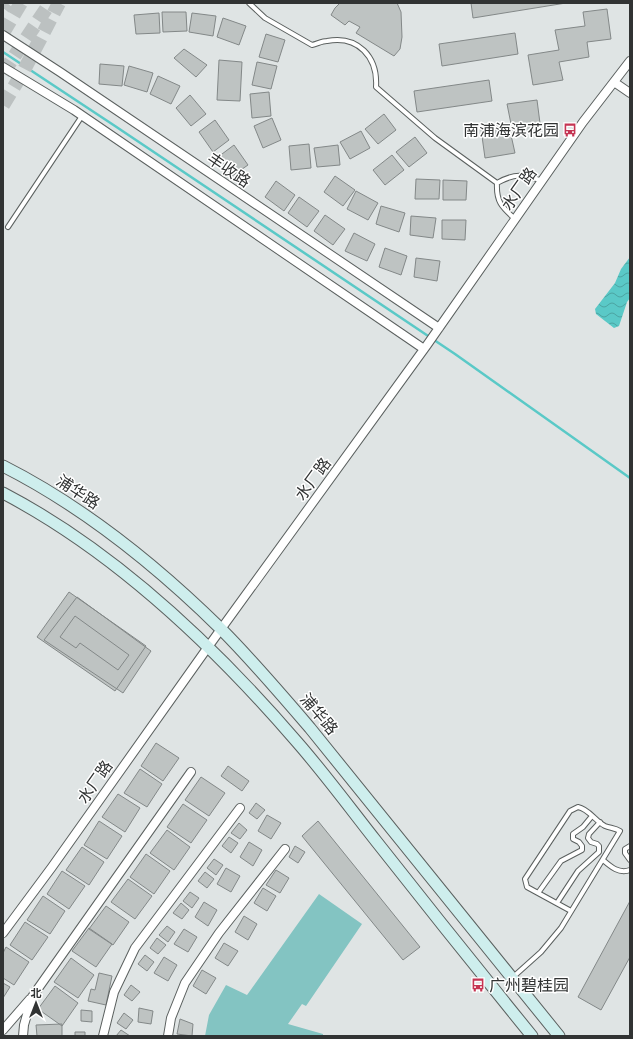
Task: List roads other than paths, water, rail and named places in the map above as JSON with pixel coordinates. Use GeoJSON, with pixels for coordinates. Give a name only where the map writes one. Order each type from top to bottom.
{"type":"FeatureCollection","features":[{"type":"Feature","properties":{"kind":"main road","name":"浦华路"},"geometry":{"type":"LineString","coordinates":[[3,466],[21,475],[74,507],[122,542],[158,572],[221,629],[270,681],[310,728],[559,1036]]}},
{"type":"Feature","properties":{"kind":"main road"},"geometry":{"type":"LineString","coordinates":[[3,493],[52,521],[87,546],[138,585],[208,647],[298,744],[532,1036]]}},
{"type":"Feature","properties":{"kind":"street","name":"丰收路"},"geometry":{"type":"LineString","coordinates":[[3,35],[72,80],[437,331]]}},
{"type":"Feature","properties":{"kind":"street","name":"水厂路"},"geometry":{"type":"LineString","coordinates":[[3,933],[426,347],[583,122],[630,61]]}},
{"type":"Feature","properties":{"kind":"street"},"geometry":{"type":"LineString","coordinates":[[3,67],[82,116],[426,347]]}},
{"type":"Feature","properties":{"kind":"street"},"geometry":{"type":"LineString","coordinates":[[614,82],[630,93]]}},
{"type":"Feature","properties":{"kind":"street"},"geometry":{"type":"LineString","coordinates":[[3,1030],[32,997],[191,772]]}},
{"type":"Feature","properties":{"kind":"street"},"geometry":{"type":"LineString","coordinates":[[103,1036],[114,992],[134,948],[240,808]]}},
{"type":"Feature","properties":{"kind":"street"},"geometry":{"type":"LineString","coordinates":[[168,1036],[171,1018],[185,983],[219,933],[285,849]]}},
{"type":"Feature","properties":{"kind":"street"},"geometry":{"type":"LineString","coordinates":[[23,1036],[24,1025],[32,997]]}},
{"type":"Feature","properties":{"kind":"lane"},"geometry":{"type":"LineString","coordinates":[[250,3],[265,18],[312,45],[328,40],[340,40],[355,44],[371,59],[376,78],[376,87],[435,138],[497,183]]}},
{"type":"Feature","properties":{"kind":"lane"},"geometry":{"type":"LineString","coordinates":[[8,228],[82,116]]}},
{"type":"Feature","properties":{"kind":"lane"},"geometry":{"type":"LineString","coordinates":[[497,183],[509,177],[520,175],[528,175],[542,181]]}},
{"type":"Feature","properties":{"kind":"lane"},"geometry":{"type":"LineString","coordinates":[[497,183],[497,194],[500,203],[515,219]]}},
{"type":"Feature","properties":{"kind":"lane"},"geometry":{"type":"LineString","coordinates":[[512,978],[540,952],[560,928],[571,911],[603,860],[620,831],[613,827],[606,826],[580,807],[575,807],[570,811],[525,879],[527,886],[571,911]]}},
{"type":"Feature","properties":{"kind":"lane"},"geometry":{"type":"LineString","coordinates":[[538,893],[561,861],[582,850],[583,848],[581,844],[574,840],[573,834],[583,827],[592,816]]}},
{"type":"Feature","properties":{"kind":"lane"},"geometry":{"type":"LineString","coordinates":[[557,903],[578,872],[599,852],[599,846],[591,842],[588,838],[589,834],[600,822]]}},
{"type":"Feature","properties":{"kind":"lane"},"geometry":{"type":"LineString","coordinates":[[630,846],[625,849],[625,853],[630,860]]}},
{"type":"Feature","properties":{"kind":"lane"},"geometry":{"type":"LineString","coordinates":[[603,860],[621,872],[630,870]]}},
{"type":"Feature","properties":{"kind":"water"},"geometry":{"type":"Polygon","coordinates":[[[630,257],[630,298],[627,302],[619,326],[614,328],[596,314],[595,309],[615,283],[621,269],[630,257]]]}},
{"type":"Feature","properties":{"kind":"waterway"},"geometry":{"type":"LineString","coordinates":[[3,52],[455,354],[630,478]]}},
{"type":"Feature","properties":{"kind":"tunnel"},"geometry":{"type":"LineString","coordinates":[[3,8],[7,3]]}},
{"type":"Feature","properties":{"kind":"tunnel"},"geometry":{"type":"LineString","coordinates":[[3,33],[21,3]]}},
{"type":"Feature","properties":{"kind":"tunnel"},"geometry":{"type":"LineString","coordinates":[[3,73],[50,3]]}},
{"type":"Feature","properties":{"kind":"tunnel"},"geometry":{"type":"LineString","coordinates":[[3,105],[23,72],[59,3]]}},
{"type":"Feature","properties":{"kind":"place","name":"南浦海滨花园"},"geometry":{"type":"Point","coordinates":[570,130]}},
{"type":"Feature","properties":{"kind":"place","name":"广州碧桂园"},"geometry":{"type":"Point","coordinates":[478,985]}}]}
